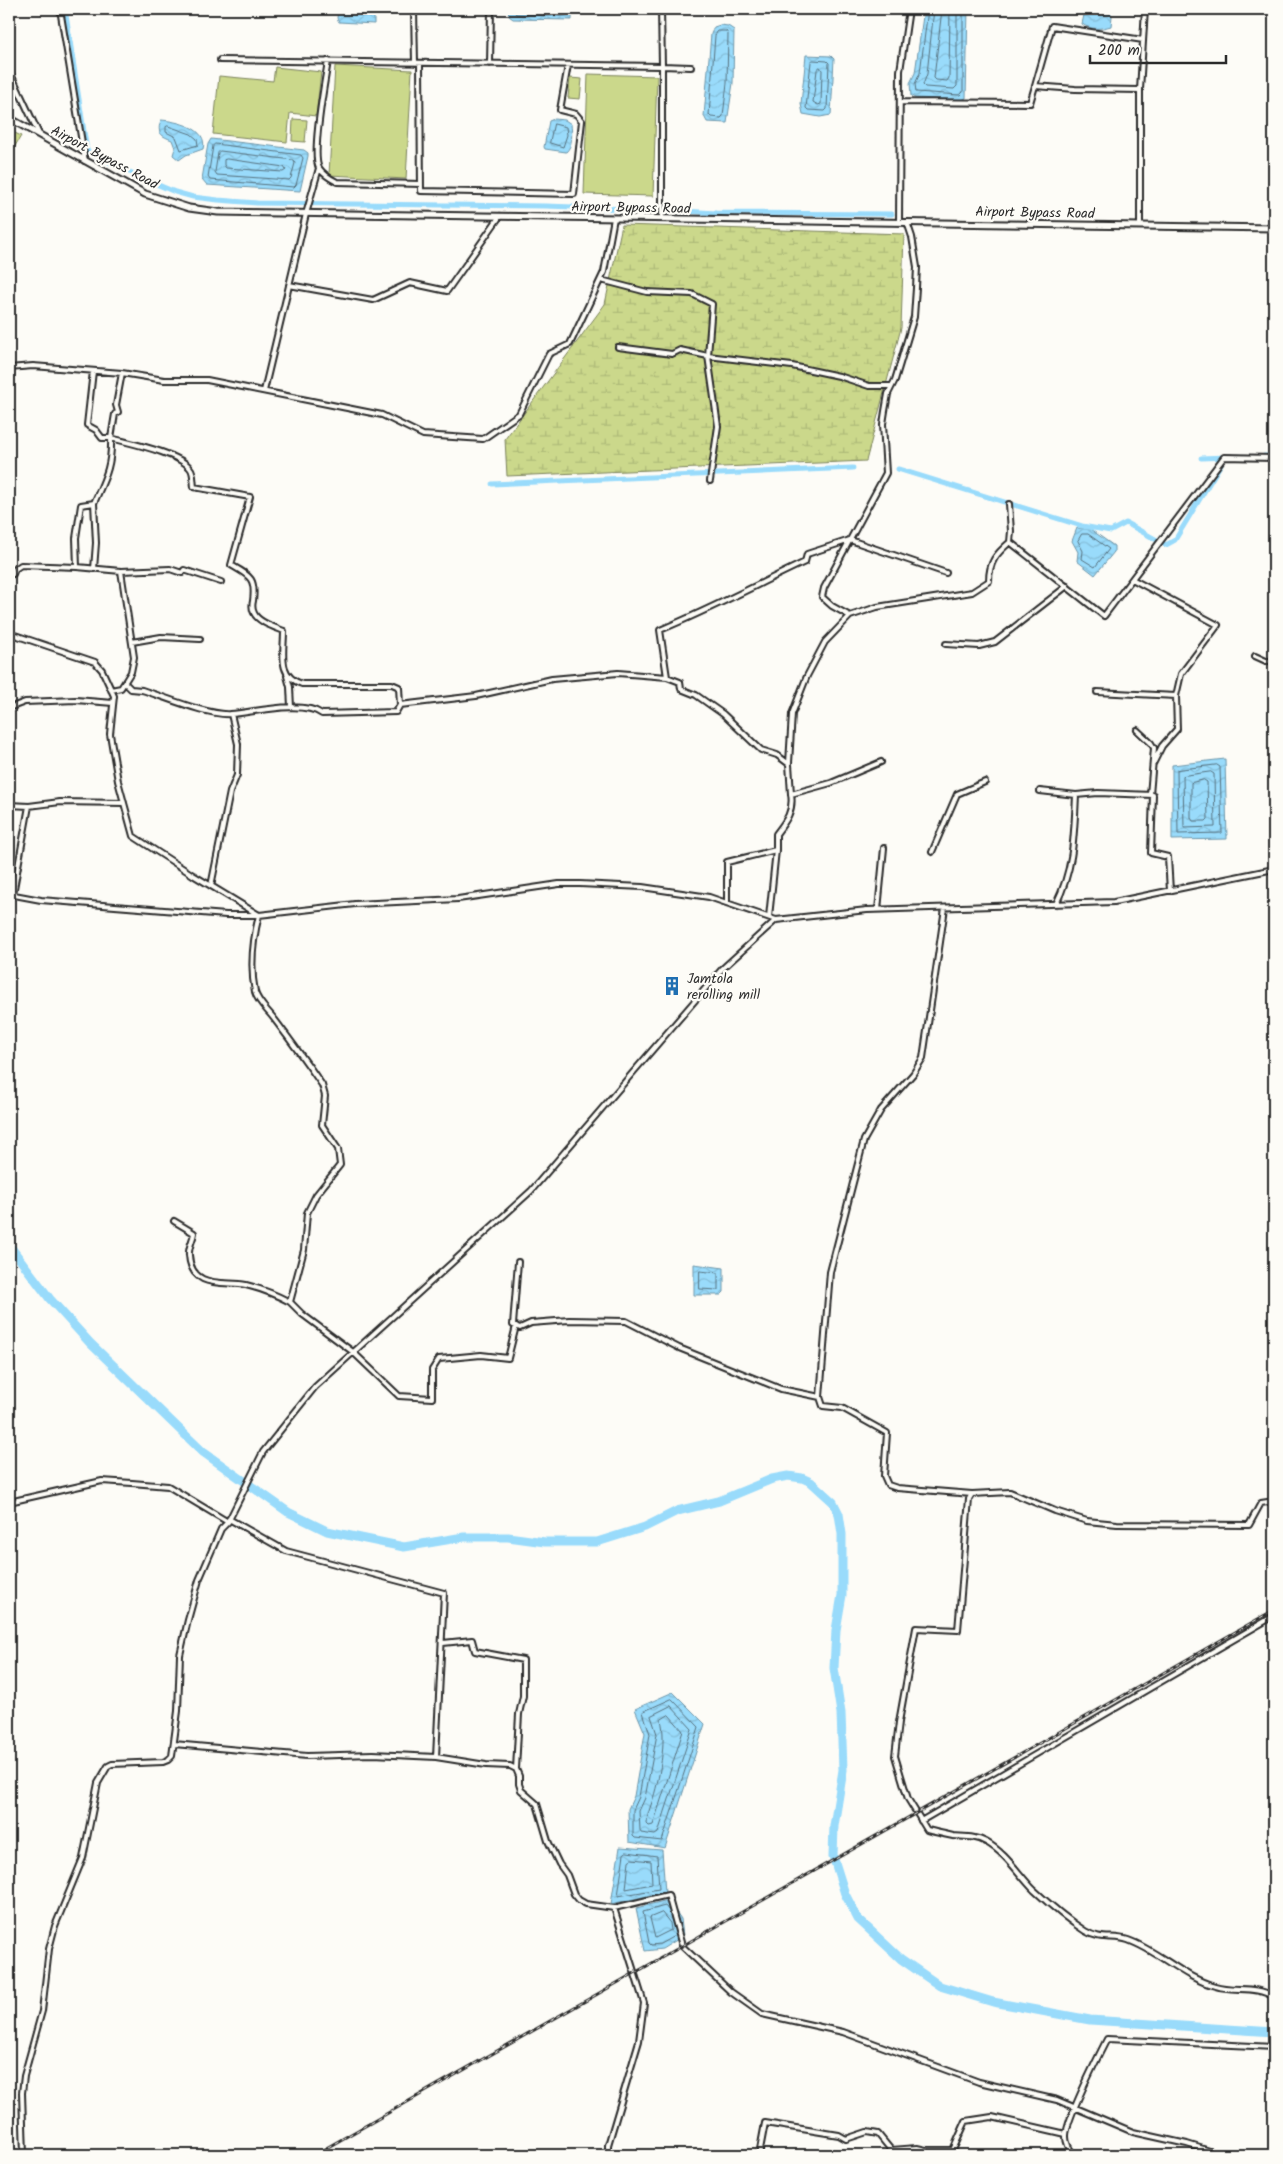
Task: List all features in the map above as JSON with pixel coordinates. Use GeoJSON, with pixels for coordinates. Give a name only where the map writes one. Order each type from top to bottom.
{"type":"FeatureCollection","features":[{"type":"Feature","properties":{"kind":"street"},"geometry":{"type":"LineString","coordinates":[[60,9],[85,161]]}},
{"type":"Feature","properties":{"kind":"street"},"geometry":{"type":"LineString","coordinates":[[414,9],[421,191],[574,194],[582,121],[576,114],[560,110],[568,65]]}},
{"type":"Feature","properties":{"kind":"street"},"geometry":{"type":"LineString","coordinates":[[490,9],[490,64]]}},
{"type":"Feature","properties":{"kind":"street"},"geometry":{"type":"LineString","coordinates":[[662,9],[662,218]]}},
{"type":"Feature","properties":{"kind":"street"},"geometry":{"type":"LineString","coordinates":[[899,222],[900,71],[909,9]]}},
{"type":"Feature","properties":{"kind":"street"},"geometry":{"type":"LineString","coordinates":[[1140,225],[1140,90],[1145,9]]}},
{"type":"Feature","properties":{"kind":"street"},"geometry":{"type":"LineString","coordinates":[[900,102],[1030,103],[1052,26],[1143,40]]}},
{"type":"Feature","properties":{"kind":"street"},"geometry":{"type":"LineString","coordinates":[[220,60],[691,67]]}},
{"type":"Feature","properties":{"kind":"street"},"geometry":{"type":"LineString","coordinates":[[264,391],[306,214],[319,168],[316,152],[328,61]]}},
{"type":"Feature","properties":{"kind":"street"},"geometry":{"type":"LineString","coordinates":[[9,70],[40,136]]}},
{"type":"Feature","properties":{"kind":"street"},"geometry":{"type":"LineString","coordinates":[[1035,86],[1140,90]]}},
{"type":"Feature","properties":{"kind":"street","name":"Airport Bypass Road"},"geometry":{"type":"LineString","coordinates":[[9,118],[145,194],[189,208],[218,212],[1235,225],[1274,228]]}},
{"type":"Feature","properties":{"kind":"street"},"geometry":{"type":"LineString","coordinates":[[319,168],[330,179],[337,182],[421,184]]}},
{"type":"Feature","properties":{"kind":"street"},"geometry":{"type":"LineString","coordinates":[[289,285],[373,300],[410,283],[447,290],[500,216]]}},
{"type":"Feature","properties":{"kind":"street"},"geometry":{"type":"LineString","coordinates":[[9,368],[33,366],[122,373],[164,380],[207,380],[382,414],[423,435],[483,439],[519,414],[548,354],[570,344],[604,272],[614,218]]}},
{"type":"Feature","properties":{"kind":"street"},"geometry":{"type":"LineString","coordinates":[[850,616],[832,606],[822,597],[824,588],[886,473],[883,424],[888,394],[914,317],[916,267],[914,244],[907,222]]}},
{"type":"Feature","properties":{"kind":"street"},"geometry":{"type":"LineString","coordinates":[[600,280],[647,292],[692,294],[712,304],[708,356],[718,426],[710,481]]}},
{"type":"Feature","properties":{"kind":"street"},"geometry":{"type":"LineString","coordinates":[[618,347],[672,354],[680,350],[708,356],[792,366],[839,376],[870,386],[892,386]]}},
{"type":"Feature","properties":{"kind":"street"},"geometry":{"type":"LineString","coordinates":[[93,371],[87,425],[96,430],[102,438],[111,438],[168,454],[188,465],[192,470],[194,487],[250,496],[231,565],[250,576],[254,585],[252,607],[254,614],[264,622],[284,631],[286,674],[290,687],[290,706]]}},
{"type":"Feature","properties":{"kind":"street"},"geometry":{"type":"LineString","coordinates":[[94,568],[96,543],[94,503],[110,466],[112,456],[111,438],[115,414],[118,412],[116,405],[122,373]]}},
{"type":"Feature","properties":{"kind":"street"},"geometry":{"type":"LineString","coordinates":[[1010,542],[1104,616],[1224,457],[1274,458]]}},
{"type":"Feature","properties":{"kind":"street"},"geometry":{"type":"LineString","coordinates":[[77,567],[76,538],[80,505],[94,503]]}},
{"type":"Feature","properties":{"kind":"street"},"geometry":{"type":"LineString","coordinates":[[769,917],[776,834],[788,819],[793,804],[789,764],[792,714],[807,676],[825,642],[850,616],[877,607],[972,592],[989,581],[989,568],[994,559],[1010,542],[1009,504]]}},
{"type":"Feature","properties":{"kind":"street"},"geometry":{"type":"LineString","coordinates":[[667,677],[660,630],[715,607],[729,598],[805,562],[807,554],[850,540],[946,572]]}},
{"type":"Feature","properties":{"kind":"street"},"geometry":{"type":"LineString","coordinates":[[9,575],[13,574],[15,569],[21,565],[121,571],[170,569],[182,573],[184,570],[222,582]]}},
{"type":"Feature","properties":{"kind":"street"},"geometry":{"type":"LineString","coordinates":[[111,690],[122,688],[131,672],[134,657],[121,571]]}},
{"type":"Feature","properties":{"kind":"street"},"geometry":{"type":"LineString","coordinates":[[1132,579],[1218,625],[1181,674],[1176,696],[1177,729],[1162,746],[1153,764]]}},
{"type":"Feature","properties":{"kind":"street"},"geometry":{"type":"LineString","coordinates":[[946,644],[979,646],[995,642],[1066,586]]}},
{"type":"Feature","properties":{"kind":"street"},"geometry":{"type":"LineString","coordinates":[[9,632],[95,662],[102,670],[114,696],[110,734],[118,781],[133,836],[259,915]]}},
{"type":"Feature","properties":{"kind":"street"},"geometry":{"type":"LineString","coordinates":[[132,642],[161,637],[200,639]]}},
{"type":"Feature","properties":{"kind":"street"},"geometry":{"type":"LineString","coordinates":[[1255,656],[1266,661],[1274,661]]}},
{"type":"Feature","properties":{"kind":"street"},"geometry":{"type":"LineString","coordinates":[[400,705],[476,696],[552,679],[618,673],[667,677],[680,682],[681,689],[696,695],[723,714],[761,750],[777,755],[789,764]]}},
{"type":"Feature","properties":{"kind":"street"},"geometry":{"type":"LineString","coordinates":[[125,683],[131,689],[142,690],[216,714],[231,714],[290,706],[316,710],[322,714],[396,712],[400,705],[399,687],[392,684],[302,684],[286,674]]}},
{"type":"Feature","properties":{"kind":"street"},"geometry":{"type":"LineString","coordinates":[[1097,692],[1176,696]]}},
{"type":"Feature","properties":{"kind":"street"},"geometry":{"type":"LineString","coordinates":[[9,708],[25,702],[76,700],[113,702]]}},
{"type":"Feature","properties":{"kind":"street"},"geometry":{"type":"LineString","coordinates":[[211,886],[230,792],[237,774],[238,744],[231,714]]}},
{"type":"Feature","properties":{"kind":"street"},"geometry":{"type":"LineString","coordinates":[[1138,730],[1154,748],[1150,795]]}},
{"type":"Feature","properties":{"kind":"street"},"geometry":{"type":"LineString","coordinates":[[791,794],[831,783],[881,762]]}},
{"type":"Feature","properties":{"kind":"street"},"geometry":{"type":"LineString","coordinates":[[932,852],[957,794],[985,782]]}},
{"type":"Feature","properties":{"kind":"street"},"geometry":{"type":"LineString","coordinates":[[1040,791],[1076,795],[1153,795],[1151,852],[1168,857],[1170,891]]}},
{"type":"Feature","properties":{"kind":"street"},"geometry":{"type":"LineString","coordinates":[[1056,904],[1064,887],[1071,863],[1076,795]]}},
{"type":"Feature","properties":{"kind":"street"},"geometry":{"type":"LineString","coordinates":[[9,805],[29,806],[60,802],[124,803]]}},
{"type":"Feature","properties":{"kind":"street"},"geometry":{"type":"LineString","coordinates":[[29,806],[11,894],[41,900],[226,915],[259,915],[355,904],[458,899],[559,884],[642,887],[709,897],[776,920],[878,910],[1114,902],[1274,869]]}},
{"type":"Feature","properties":{"kind":"street"},"geometry":{"type":"LineString","coordinates":[[878,910],[884,848]]}},
{"type":"Feature","properties":{"kind":"street"},"geometry":{"type":"LineString","coordinates":[[727,903],[727,862],[776,850]]}},
{"type":"Feature","properties":{"kind":"street"},"geometry":{"type":"LineString","coordinates":[[945,908],[922,1058],[913,1074],[882,1110],[864,1140],[852,1178],[830,1272],[820,1397],[823,1406],[842,1408],[887,1432],[884,1476],[888,1485],[897,1488],[972,1494],[1010,1492],[1055,1512],[1087,1521],[1117,1524],[1249,1525],[1260,1503],[1274,1501]]}},
{"type":"Feature","properties":{"kind":"street"},"geometry":{"type":"LineString","coordinates":[[259,915],[253,973],[259,1001],[274,1018],[322,1085],[325,1096],[322,1125],[338,1149],[340,1156],[337,1171],[316,1195],[307,1213],[304,1250],[290,1302]]}},
{"type":"Feature","properties":{"kind":"street"},"geometry":{"type":"LineString","coordinates":[[24,2155],[22,2093],[24,2076],[42,2011],[49,1949],[55,1926],[83,1858],[98,1783],[108,1766],[112,1764],[168,1760],[172,1756],[178,1711],[180,1655],[199,1580],[221,1529],[229,1520],[263,1452],[315,1386],[531,1191],[722,968],[776,920]]}},
{"type":"Feature","properties":{"kind":"street"},"geometry":{"type":"LineString","coordinates":[[174,1221],[194,1233],[189,1249],[190,1265],[196,1273],[209,1283],[244,1285],[272,1292],[290,1302],[302,1314],[353,1352],[399,1396],[429,1399],[433,1396],[432,1370],[439,1360],[481,1355],[508,1358],[516,1326]]}},
{"type":"Feature","properties":{"kind":"street"},"geometry":{"type":"LineString","coordinates":[[518,1262],[513,1325],[520,1328],[531,1323],[569,1320],[626,1321],[679,1348],[781,1389],[820,1397]]}},
{"type":"Feature","properties":{"kind":"street"},"geometry":{"type":"LineString","coordinates":[[9,1502],[102,1481],[168,1486],[286,1551],[444,1593],[436,1757]]}},
{"type":"Feature","properties":{"kind":"street"},"geometry":{"type":"LineString","coordinates":[[972,1494],[969,1499],[958,1630],[916,1628],[899,1722],[896,1756],[908,1799],[921,1821],[927,1830],[953,1836],[972,1836],[987,1843],[1021,1873],[1034,1889],[1085,1931],[1102,1938],[1127,1939],[1153,1952],[1180,1972],[1216,1987],[1241,1988],[1274,1996]]}},
{"type":"Feature","properties":{"kind":"street"},"geometry":{"type":"LineString","coordinates":[[921,1821],[1274,1616]]}},
{"type":"Feature","properties":{"kind":"street"},"geometry":{"type":"LineString","coordinates":[[443,1643],[472,1640],[475,1651],[522,1660],[523,1696],[519,1714],[516,1769],[519,1776],[519,1784],[521,1790],[537,1804],[548,1841],[559,1864],[567,1875],[574,1894],[586,1904],[614,1908],[668,1896],[682,1946],[731,1992],[762,2014],[843,2032],[979,2082],[1057,2100],[1133,2132],[1187,2144],[1222,2155]]}},
{"type":"Feature","properties":{"kind":"street"},"geometry":{"type":"LineString","coordinates":[[174,1744],[307,1756],[373,1754],[436,1757],[486,1765],[510,1766],[516,1769]]}},
{"type":"Feature","properties":{"kind":"street"},"geometry":{"type":"LineString","coordinates":[[608,2155],[608,2144],[638,2041],[644,2002],[614,1908]]}},
{"type":"Feature","properties":{"kind":"street"},"geometry":{"type":"LineString","coordinates":[[1074,2155],[1067,2144],[1066,2134],[1075,2107],[1106,2039],[1274,2047]]}},
{"type":"Feature","properties":{"kind":"street"},"geometry":{"type":"LineString","coordinates":[[892,2150],[917,2148],[953,2150],[966,2121],[992,2117],[1066,2134]]}},
{"type":"Feature","properties":{"kind":"street"},"geometry":{"type":"LineString","coordinates":[[759,2155],[765,2123],[839,2135],[846,2138],[867,2132],[878,2134],[892,2150]]}},
{"type":"Feature","properties":{"kind":"street"},"geometry":{"type":"LineString","coordinates":[[889,2155],[892,2150]]}},
{"type":"Feature","properties":{"kind":"green space"},"geometry":{"type":"Polygon","coordinates":[[[335,66],[412,70],[406,179],[329,175],[335,66]]]}},
{"type":"Feature","properties":{"kind":"green space"},"geometry":{"type":"Polygon","coordinates":[[[275,67],[321,72],[316,116],[290,113],[287,142],[213,134],[219,76],[273,81],[275,67]]]}},
{"type":"Feature","properties":{"kind":"green space"},"geometry":{"type":"Polygon","coordinates":[[[588,74],[657,76],[653,196],[584,194],[588,74]]]}},
{"type":"Feature","properties":{"kind":"green space"},"geometry":{"type":"Polygon","coordinates":[[[570,78],[582,79],[580,99],[568,98],[570,78]]]}},
{"type":"Feature","properties":{"kind":"green space"},"geometry":{"type":"Polygon","coordinates":[[[293,119],[307,120],[305,142],[292,141],[293,119]]]}},
{"type":"Feature","properties":{"kind":"green space"},"geometry":{"type":"Polygon","coordinates":[[[9,130],[21,136],[9,156],[9,130]]]}},
{"type":"Feature","properties":{"kind":"green space"},"geometry":{"type":"Polygon","coordinates":[[[622,225],[904,234],[901,328],[866,461],[507,476],[505,439],[605,304],[622,225]]]}},
{"type":"Feature","properties":{"kind":"water"},"geometry":{"type":"Polygon","coordinates":[[[338,9],[374,9],[374,24],[339,22],[337,18],[338,9]]]}},
{"type":"Feature","properties":{"kind":"water"},"geometry":{"type":"Polygon","coordinates":[[[508,9],[572,9],[572,20],[513,19],[509,16],[508,9]]]}},
{"type":"Feature","properties":{"kind":"water"},"geometry":{"type":"Polygon","coordinates":[[[924,9],[968,9],[966,98],[961,100],[915,98],[911,96],[910,83],[915,73],[924,9]]]}},
{"type":"Feature","properties":{"kind":"water"},"geometry":{"type":"Polygon","coordinates":[[[1090,10],[1110,12],[1112,16],[1111,26],[1096,28],[1082,24],[1084,15],[1090,10]]]}},
{"type":"Feature","properties":{"kind":"water"},"geometry":{"type":"Polygon","coordinates":[[[720,25],[728,26],[734,30],[733,83],[727,123],[707,122],[704,116],[711,34],[714,27],[720,25]]]}},
{"type":"Feature","properties":{"kind":"water"},"geometry":{"type":"Polygon","coordinates":[[[806,55],[831,56],[834,59],[831,115],[820,117],[803,114],[801,104],[806,55]]]}},
{"type":"Feature","properties":{"kind":"water"},"geometry":{"type":"Polygon","coordinates":[[[554,119],[565,120],[571,124],[571,143],[566,152],[545,149],[544,147],[549,121],[554,119]]]}},
{"type":"Feature","properties":{"kind":"water"},"geometry":{"type":"Polygon","coordinates":[[[161,120],[182,124],[196,131],[204,142],[203,149],[186,155],[179,160],[173,155],[175,148],[172,140],[161,134],[159,128],[161,120]]]}},
{"type":"Feature","properties":{"kind":"water"},"geometry":{"type":"Polygon","coordinates":[[[211,139],[304,150],[308,153],[308,156],[300,191],[207,185],[202,179],[208,144],[211,139]]]}},
{"type":"Feature","properties":{"kind":"water"},"geometry":{"type":"Polygon","coordinates":[[[1077,528],[1090,529],[1114,546],[1114,552],[1095,575],[1077,561],[1078,552],[1072,541],[1077,528]]]}},
{"type":"Feature","properties":{"kind":"water"},"geometry":{"type":"Polygon","coordinates":[[[1225,759],[1227,839],[1172,840],[1172,765],[1225,759]]]}},
{"type":"Feature","properties":{"kind":"water"},"geometry":{"type":"Polygon","coordinates":[[[694,1264],[724,1268],[724,1292],[721,1295],[694,1295],[694,1264]]]}},
{"type":"Feature","properties":{"kind":"water"},"geometry":{"type":"Polygon","coordinates":[[[673,1692],[705,1724],[665,1848],[629,1842],[628,1809],[634,1796],[645,1733],[635,1709],[673,1692]]]}},
{"type":"Feature","properties":{"kind":"water"},"geometry":{"type":"Polygon","coordinates":[[[620,1847],[662,1850],[665,1892],[611,1904],[620,1847]]]}},
{"type":"Feature","properties":{"kind":"water"},"geometry":{"type":"Polygon","coordinates":[[[668,1900],[681,1919],[683,1936],[662,1949],[645,1951],[636,1908],[668,1900]]]}},
{"type":"Feature","properties":{"kind":"waterway"},"geometry":{"type":"LineString","coordinates":[[65,9],[87,151],[175,192],[193,197],[257,203],[546,206],[656,210]]}},
{"type":"Feature","properties":{"kind":"waterway"},"geometry":{"type":"LineString","coordinates":[[668,210],[716,213],[892,214]]}},
{"type":"Feature","properties":{"kind":"waterway"},"geometry":{"type":"LineString","coordinates":[[1264,456],[1274,456]]}},
{"type":"Feature","properties":{"kind":"waterway"},"geometry":{"type":"LineString","coordinates":[[1201,458],[1228,457]]}},
{"type":"Feature","properties":{"kind":"waterway"},"geometry":{"type":"LineString","coordinates":[[898,469],[1082,526],[1111,531],[1126,523],[1166,545],[1175,540],[1221,464]]}},
{"type":"Feature","properties":{"kind":"waterway"},"geometry":{"type":"LineString","coordinates":[[492,484],[853,468]]}},
{"type":"Feature","properties":{"kind":"waterway"},"geometry":{"type":"LineString","coordinates":[[9,1245],[50,1299],[90,1343],[203,1452],[288,1512],[327,1531],[404,1547],[464,1537],[508,1537],[545,1542],[597,1542],[645,1527],[677,1511],[719,1501],[772,1479],[788,1476],[802,1478],[811,1482],[833,1502],[839,1514],[842,1534],[842,1595],[836,1630],[834,1668],[841,1713],[843,1770],[834,1826],[833,1856],[845,1894],[858,1919],[901,1959],[940,1986],[993,2002],[1090,2020],[1274,2032]]}},
{"type":"Feature","properties":{"kind":"railway"},"geometry":{"type":"LineString","coordinates":[[314,2155],[1274,1610]]}},
{"type":"Feature","properties":{"kind":"place","name":"Jamtola rerolling mill"},"geometry":{"type":"Point","coordinates":[672,986]}}]}
